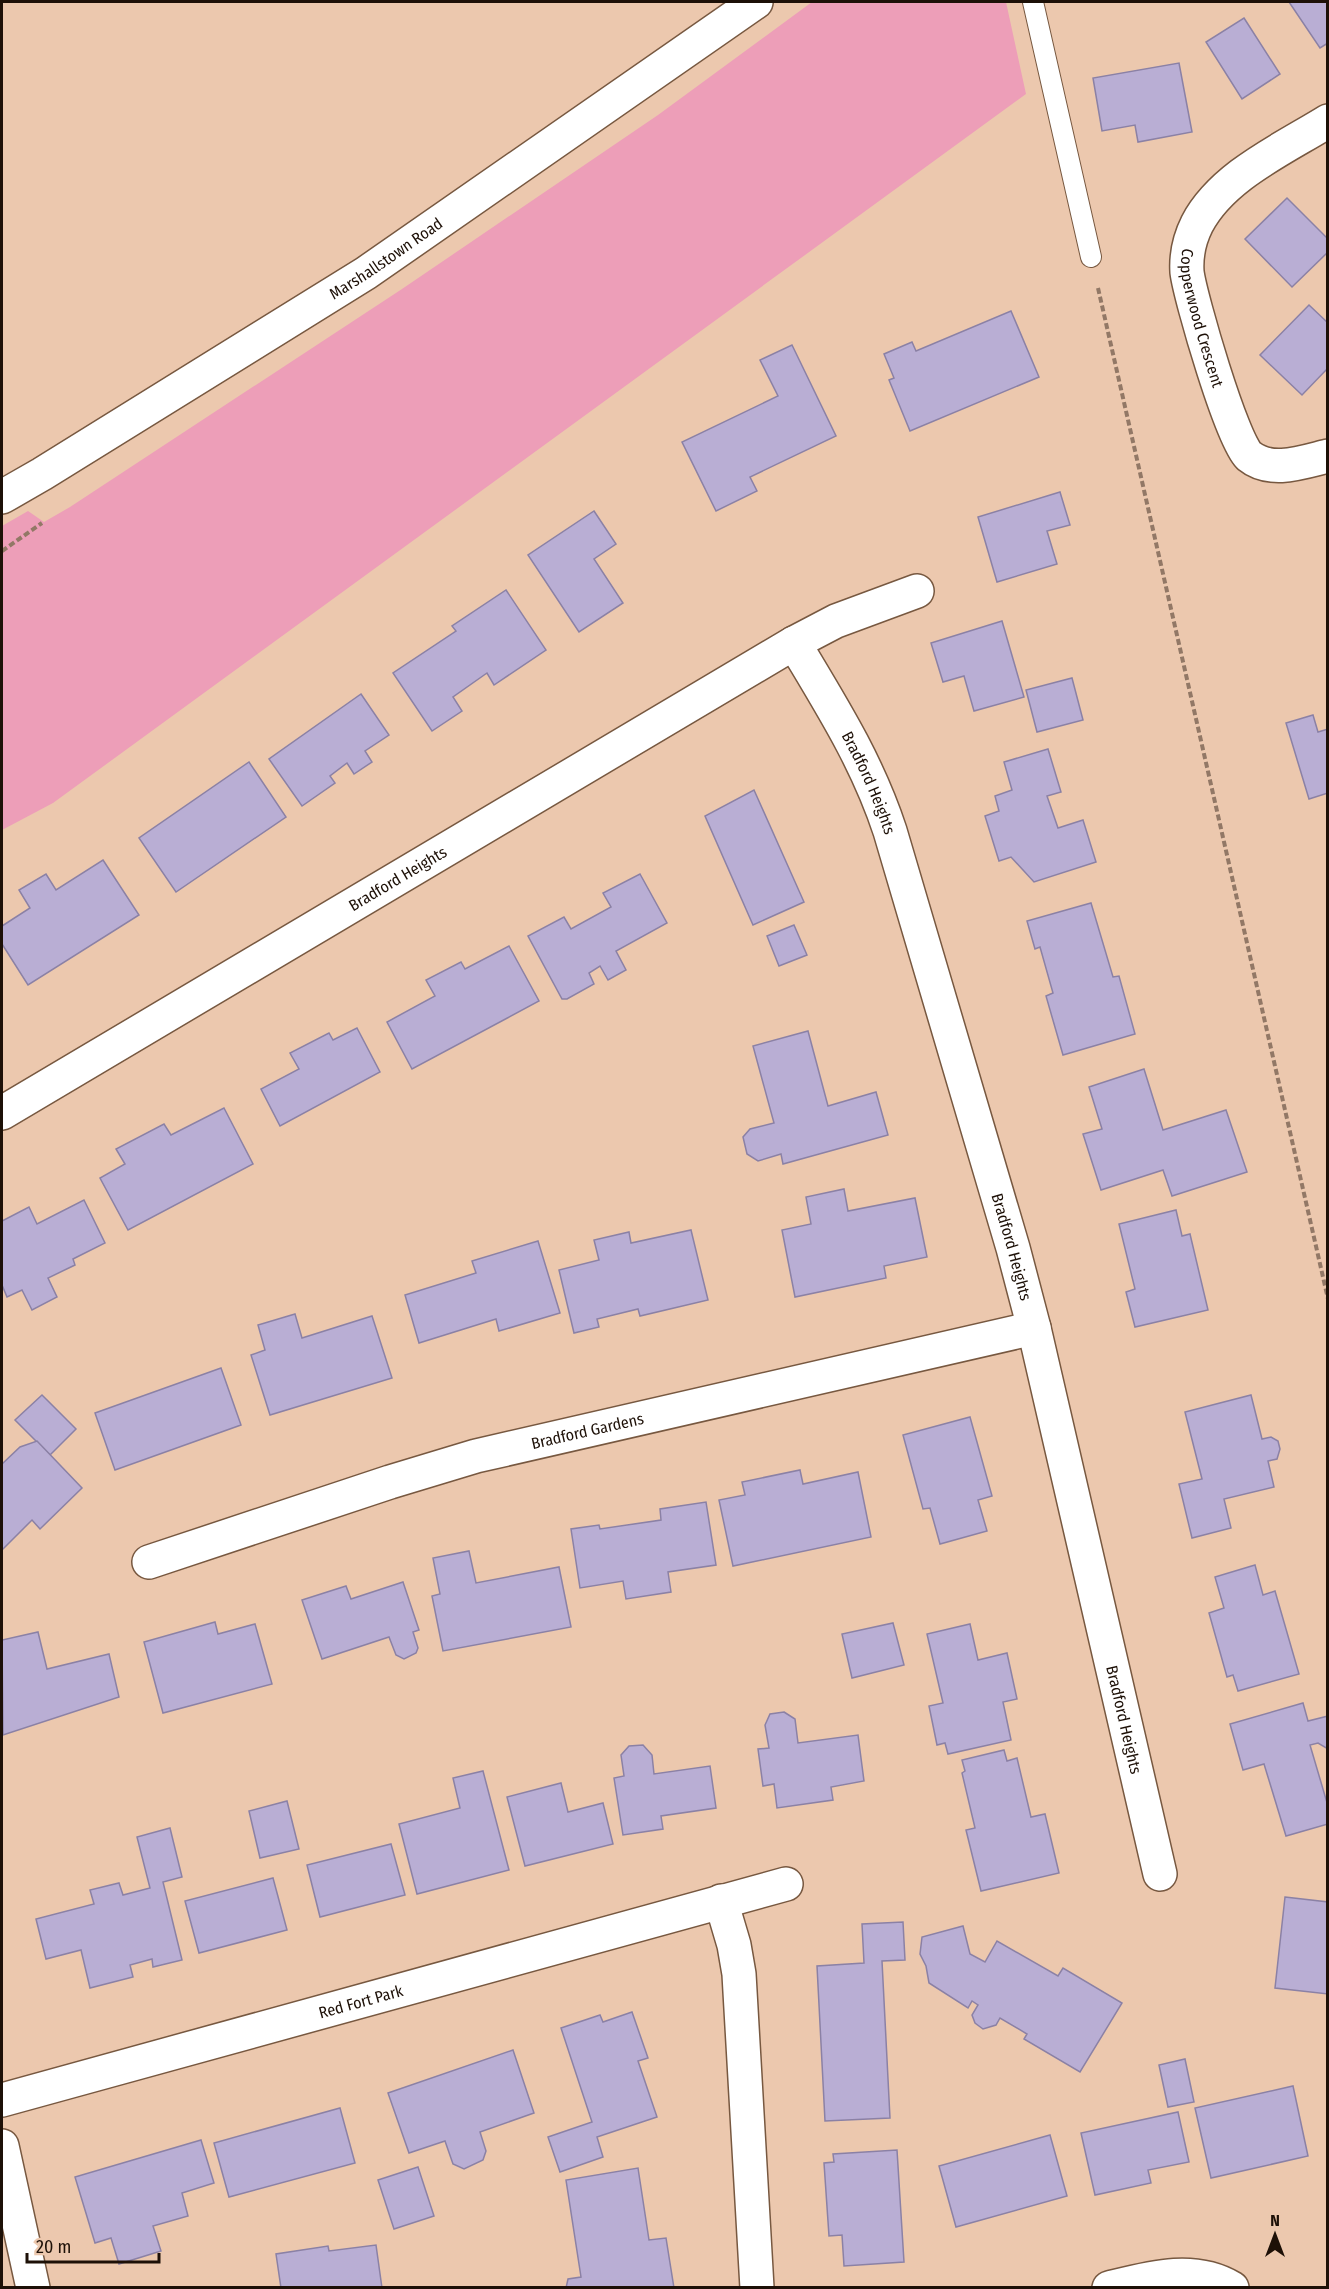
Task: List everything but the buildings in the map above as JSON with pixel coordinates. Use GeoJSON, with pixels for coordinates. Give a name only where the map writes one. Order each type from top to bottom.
{"type":"FeatureCollection","features":[{"type":"Feature","properties":{"kind":"street","name":"Marshallstown Road"},"geometry":{"type":"LineString","coordinates":[[2,497],[366,273],[756,2]]}},
{"type":"Feature","properties":{"kind":"street","name":"Copperwood Crescent"},"geometry":{"type":"LineString","coordinates":[[1328,121],[1236,178],[1213,198],[1196,225],[1187,262],[1192,301],[1233,430],[1244,452],[1260,463],[1278,466],[1328,456]]}},
{"type":"Feature","properties":{"kind":"street","name":"Bradford Heights"},"geometry":{"type":"LineString","coordinates":[[2,1113],[794,643],[836,621],[917,591]]}},
{"type":"Feature","properties":{"kind":"street","name":"Bradford Heights"},"geometry":{"type":"LineString","coordinates":[[794,643],[855,746],[881,802],[1034,1328],[1160,1874]]}},
{"type":"Feature","properties":{"kind":"street","name":"Bradford Gardens"},"geometry":{"type":"LineString","coordinates":[[149,1562],[476,1456],[1034,1328]]}},
{"type":"Feature","properties":{"kind":"street","name":"Red Fort Park"},"geometry":{"type":"LineString","coordinates":[[2,2100],[786,1884]]}},
{"type":"Feature","properties":{"kind":"street"},"geometry":{"type":"LineString","coordinates":[[721,1901],[734,1945],[739,1974],[757,2288]]}},
{"type":"Feature","properties":{"kind":"street"},"geometry":{"type":"LineString","coordinates":[[2,2146],[33,2288]]}},
{"type":"Feature","properties":{"kind":"street"},"geometry":{"type":"LineString","coordinates":[[1109,2288],[1151,2278],[1180,2275],[1206,2277],[1223,2282],[1232,2288]]}},
{"type":"Feature","properties":{"kind":"lane"},"geometry":{"type":"LineString","coordinates":[[1033,2],[1090,256]]}},
{"type":"Feature","properties":{"kind":"path"},"geometry":{"type":"LineString","coordinates":[[1090,256],[1328,1299]]}},
{"type":"Feature","properties":{"kind":"shaded area"},"geometry":{"type":"Polygon","coordinates":[[[812,2],[1006,2],[1026,94],[53,803],[2,830],[2,526],[28,511],[44,522],[70,507],[402,289],[658,115],[812,2]]]}}]}
